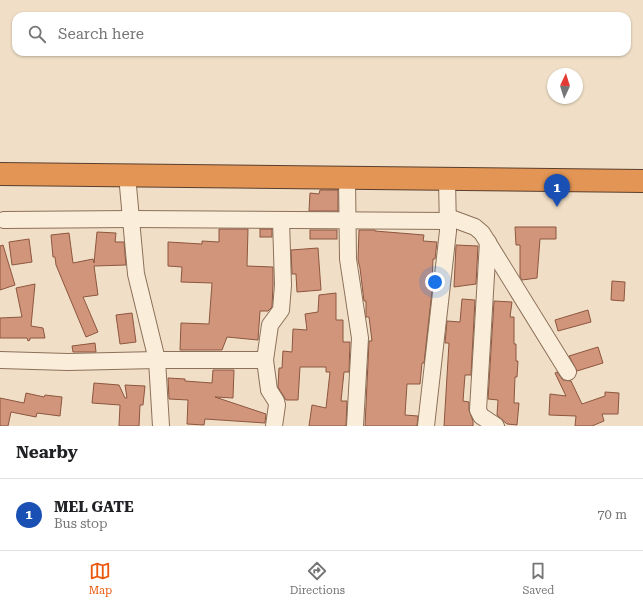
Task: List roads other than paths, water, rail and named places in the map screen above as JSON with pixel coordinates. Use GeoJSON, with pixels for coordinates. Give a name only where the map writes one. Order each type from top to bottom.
{"type":"FeatureCollection","features":[{"type":"Feature","properties":{"kind":"highway"},"geometry":{"type":"LineString","coordinates":[[0,174],[643,181]]}},
{"type":"Feature","properties":{"kind":"street"},"geometry":{"type":"LineString","coordinates":[[127,175],[136,274],[157,360],[161,426]]}},
{"type":"Feature","properties":{"kind":"street"},"geometry":{"type":"LineString","coordinates":[[347,178],[348,259],[360,338],[355,426]]}},
{"type":"Feature","properties":{"kind":"street"},"geometry":{"type":"LineString","coordinates":[[426,426],[448,219],[447,179]]}},
{"type":"Feature","properties":{"kind":"street"},"geometry":{"type":"LineString","coordinates":[[4,220],[448,219],[475,227],[482,233],[568,372]]}},
{"type":"Feature","properties":{"kind":"street"},"geometry":{"type":"LineString","coordinates":[[274,426],[277,405],[276,400],[269,390],[265,360],[270,325],[281,310],[283,285],[281,220]]}},
{"type":"Feature","properties":{"kind":"street"},"geometry":{"type":"LineString","coordinates":[[488,242],[478,410],[481,416],[496,426]]}},
{"type":"Feature","properties":{"kind":"street"},"geometry":{"type":"LineString","coordinates":[[0,360],[68,362],[265,360]]}},
{"type":"Feature","properties":{"kind":"place","name":"MEL GATE"},"geometry":{"type":"Point","coordinates":[557,207]}}]}
